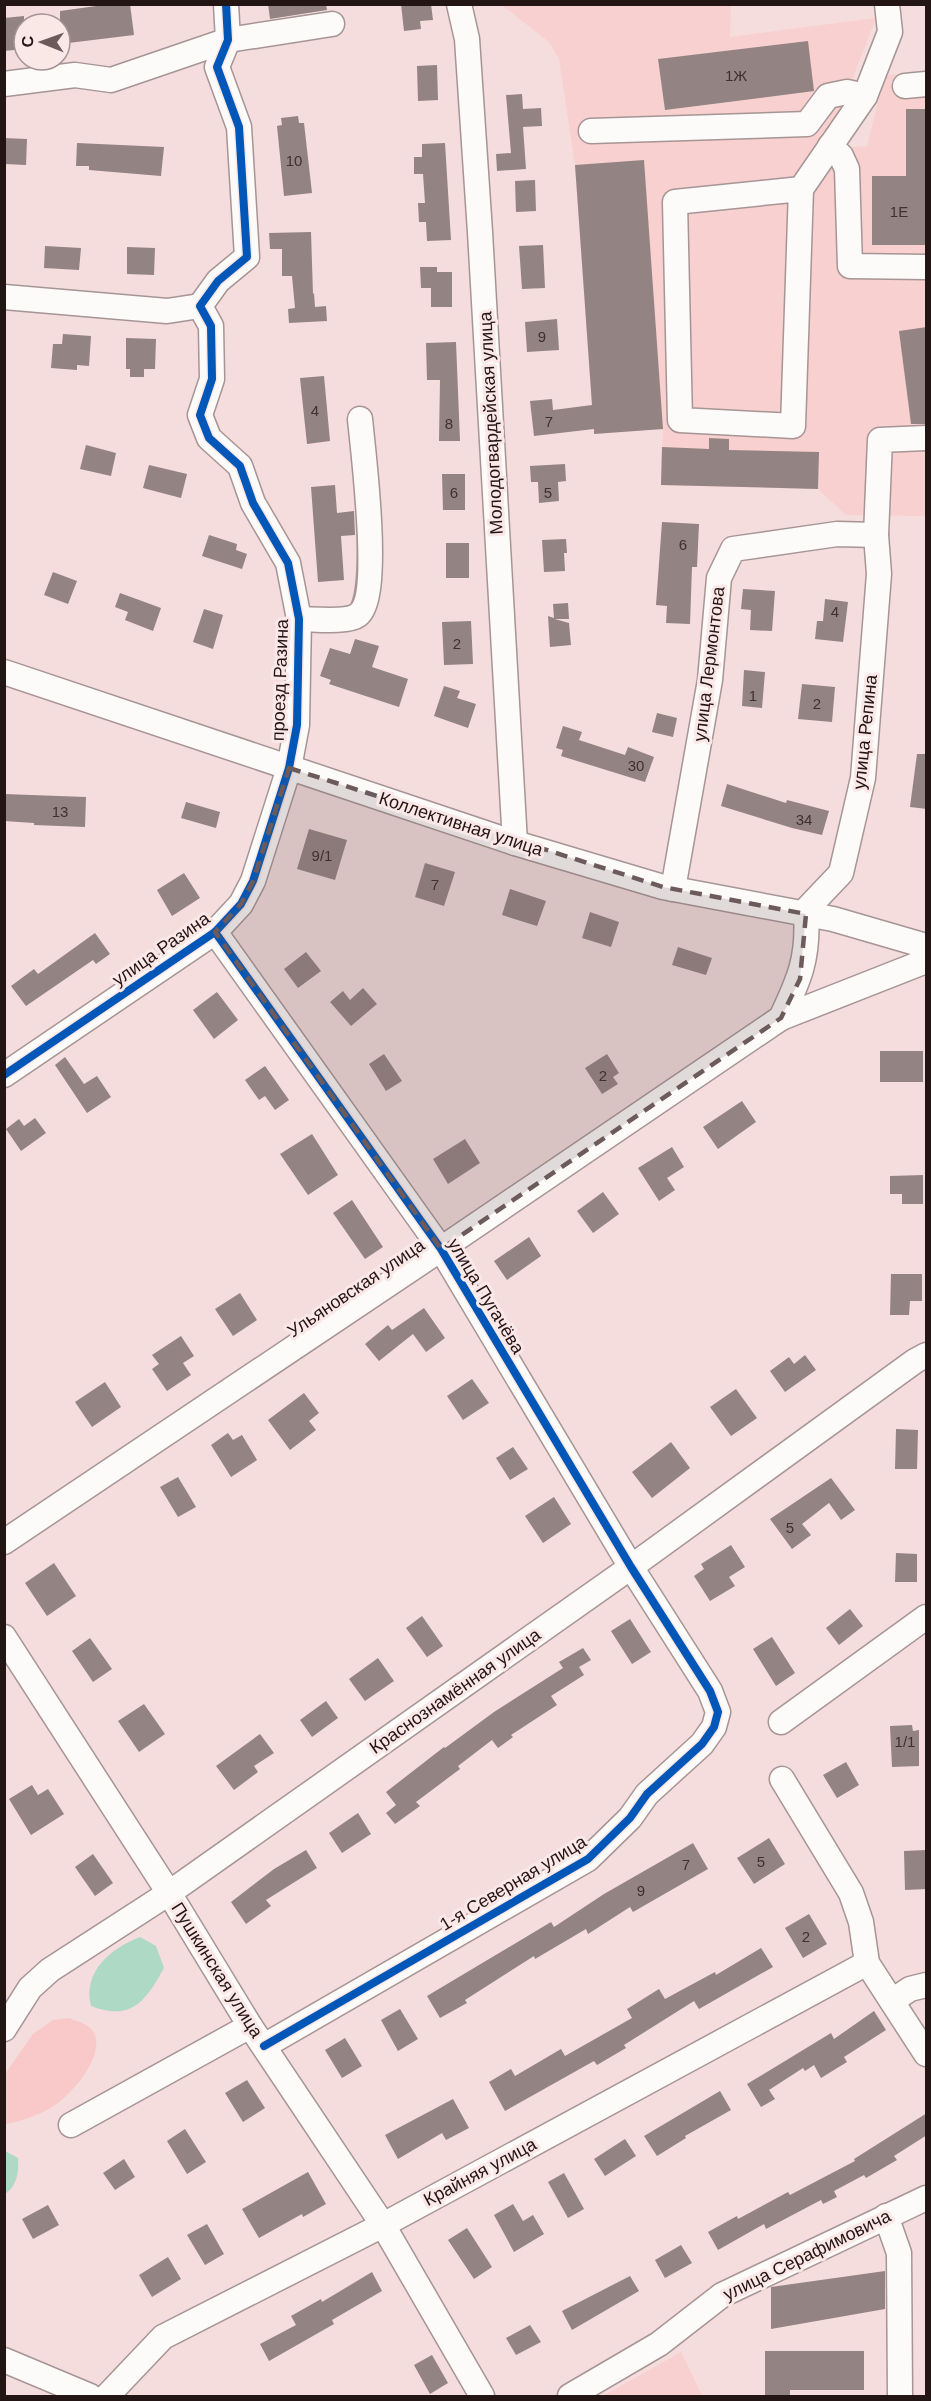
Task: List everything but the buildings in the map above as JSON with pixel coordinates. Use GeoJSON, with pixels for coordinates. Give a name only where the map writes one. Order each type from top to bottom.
{"type":"FeatureCollection","features":[{"type":"Feature","properties":{"kind":"street"},"geometry":{"type":"LineString","coordinates":[[4,297],[167,312],[200,306],[218,281],[247,257],[239,127],[217,67],[228,40],[226,4]]}},
{"type":"Feature","properties":{"kind":"street","name":"Молодогвардейская улица"},"geometry":{"type":"LineString","coordinates":[[459,4],[467,39],[474,141],[515,843]]}},
{"type":"Feature","properties":{"kind":"street"},"geometry":{"type":"LineString","coordinates":[[801,189],[675,202],[680,420],[793,426],[801,189],[865,96],[890,32],[887,4]]}},
{"type":"Feature","properties":{"kind":"street"},"geometry":{"type":"LineString","coordinates":[[4,84],[75,75],[111,80],[228,40],[332,24]]}},
{"type":"Feature","properties":{"kind":"street"},"geometry":{"type":"LineString","coordinates":[[591,131],[807,124],[828,96],[847,92],[865,96]]}},
{"type":"Feature","properties":{"kind":"street"},"geometry":{"type":"LineString","coordinates":[[831,146],[841,156],[847,169],[850,266],[927,267]]}},
{"type":"Feature","properties":{"kind":"street","name":"проезд Разина"},"geometry":{"type":"LineString","coordinates":[[200,306],[211,326],[212,379],[200,415],[209,438],[240,466],[253,503],[288,563],[299,619],[297,725],[289,768]]}},
{"type":"Feature","properties":{"kind":"street"},"geometry":{"type":"LineString","coordinates":[[299,619],[342,619],[358,615],[364,606],[369,590],[368,502],[360,419]]}},
{"type":"Feature","properties":{"kind":"street","name":"улица Репина"},"geometry":{"type":"LineString","coordinates":[[804,914],[841,873],[863,778],[879,574],[876,535],[880,440],[927,438]]}},
{"type":"Feature","properties":{"kind":"street","name":"улица Лермонтова"},"geometry":{"type":"LineString","coordinates":[[673,889],[710,680],[719,578],[733,549],[837,534],[876,535]]}},
{"type":"Feature","properties":{"kind":"street","name":"Коллективная улица"},"geometry":{"type":"LineString","coordinates":[[4,672],[515,843],[673,889],[833,919],[927,946]]}},
{"type":"Feature","properties":{"kind":"street","name":"улица Разина"},"geometry":{"type":"LineString","coordinates":[[4,1075],[215,932],[241,904],[253,881],[289,768]]}},
{"type":"Feature","properties":{"kind":"street","name":"Ульяновская улица"},"geometry":{"type":"LineString","coordinates":[[4,1542],[781,1018],[800,979],[807,937],[804,914]]}},
{"type":"Feature","properties":{"kind":"street","name":"улица Пугачёва"},"geometry":{"type":"LineString","coordinates":[[215,932],[441,1249],[631,1567],[710,1691]]}},
{"type":"Feature","properties":{"kind":"street"},"geometry":{"type":"LineString","coordinates":[[781,1018],[927,961]]}},
{"type":"Feature","properties":{"kind":"street","name":"Краснознамённая улица"},"geometry":{"type":"LineString","coordinates":[[4,2029],[30,1988],[50,1970],[169,1893],[631,1567],[921,1358]]}},
{"type":"Feature","properties":{"kind":"street"},"geometry":{"type":"LineString","coordinates":[[781,1722],[927,1617]]}},
{"type":"Feature","properties":{"kind":"street","name":"Пушкинская улица"},"geometry":{"type":"LineString","coordinates":[[4,1637],[169,1893],[250,2026],[383,2225],[482,2397]]}},
{"type":"Feature","properties":{"kind":"street","name":"1-я Северная улица"},"geometry":{"type":"LineString","coordinates":[[264,2046],[588,1859],[630,1818],[647,1794],[702,1744],[714,1727],[718,1712],[710,1691]]}},
{"type":"Feature","properties":{"kind":"street"},"geometry":{"type":"LineString","coordinates":[[782,1779],[851,1893],[861,1922],[867,1963],[927,2054]]}},
{"type":"Feature","properties":{"kind":"street","name":"Крайняя улица"},"geometry":{"type":"LineString","coordinates":[[107,2397],[163,2337],[383,2225],[867,1963]]}},
{"type":"Feature","properties":{"kind":"street"},"geometry":{"type":"LineString","coordinates":[[892,2001],[910,1989],[927,1985]]}},
{"type":"Feature","properties":{"kind":"street"},"geometry":{"type":"LineString","coordinates":[[71,2125],[250,2026]]}},
{"type":"Feature","properties":{"kind":"street","name":"улица Серафимовича"},"geometry":{"type":"LineString","coordinates":[[570,2397],[658,2344],[722,2295],[927,2198]]}},
{"type":"Feature","properties":{"kind":"street"},"geometry":{"type":"LineString","coordinates":[[886,2216],[899,2253],[900,2397]]}},
{"type":"Feature","properties":{"kind":"street"},"geometry":{"type":"LineString","coordinates":[[4,2360],[90,2397]]}},
{"type":"Feature","properties":{"kind":"street"},"geometry":{"type":"LineString","coordinates":[[38,2397],[60,2384]]}},
{"type":"Feature","properties":{"kind":"highlighted area"},"geometry":{"type":"Polygon","coordinates":[[[289,768],[663,887],[806,914],[800,979],[781,1018],[441,1249],[215,932],[241,904],[253,881],[289,768]]]}},
{"type":"Feature","properties":{"kind":"shaded area"},"geometry":{"type":"Polygon","coordinates":[[[502,5],[731,5],[730,37],[876,18],[840,111],[812,151],[828,169],[851,147],[867,146],[885,75],[926,72],[926,516],[846,515],[818,489],[661,485],[663,429],[594,434],[575,165],[559,59],[549,42],[502,5]]]}},
{"type":"Feature","properties":{"kind":"shaded area"},"geometry":{"type":"Polygon","coordinates":[[[140,1937],[156,1946],[164,1968],[151,1990],[136,2005],[127,2009],[105,2010],[91,2006],[89,1994],[91,1982],[101,1963],[119,1948],[140,1937]]]}},
{"type":"Feature","properties":{"kind":"shaded area"},"geometry":{"type":"Polygon","coordinates":[[[69,2018],[87,2026],[95,2035],[94,2055],[84,2076],[52,2107],[29,2118],[5,2124],[5,2074],[33,2034],[53,2020],[69,2018]]]}},
{"type":"Feature","properties":{"kind":"shaded area"},"geometry":{"type":"Polygon","coordinates":[[[5,2151],[18,2158],[18,2163],[15,2183],[5,2194],[5,2151]]]}},
{"type":"Feature","properties":{"kind":"shaded area"},"geometry":{"type":"Polygon","coordinates":[[[681,2352],[702,2396],[603,2396],[681,2352]]]}},
{"type":"Feature","properties":{"kind":"cycle path"},"geometry":{"type":"LineString","coordinates":[[4,1075],[215,932],[241,904],[253,881],[289,768],[297,725],[299,619],[288,563],[253,503],[240,466],[209,438],[200,415],[212,379],[211,326],[200,306],[218,281],[247,257],[239,127],[217,67],[228,40],[226,4]]}},
{"type":"Feature","properties":{"kind":"cycle path"},"geometry":{"type":"LineString","coordinates":[[215,932],[441,1249],[631,1567],[710,1691],[718,1712],[714,1727],[702,1744],[647,1794],[630,1818],[588,1859],[264,2046]]}}]}
